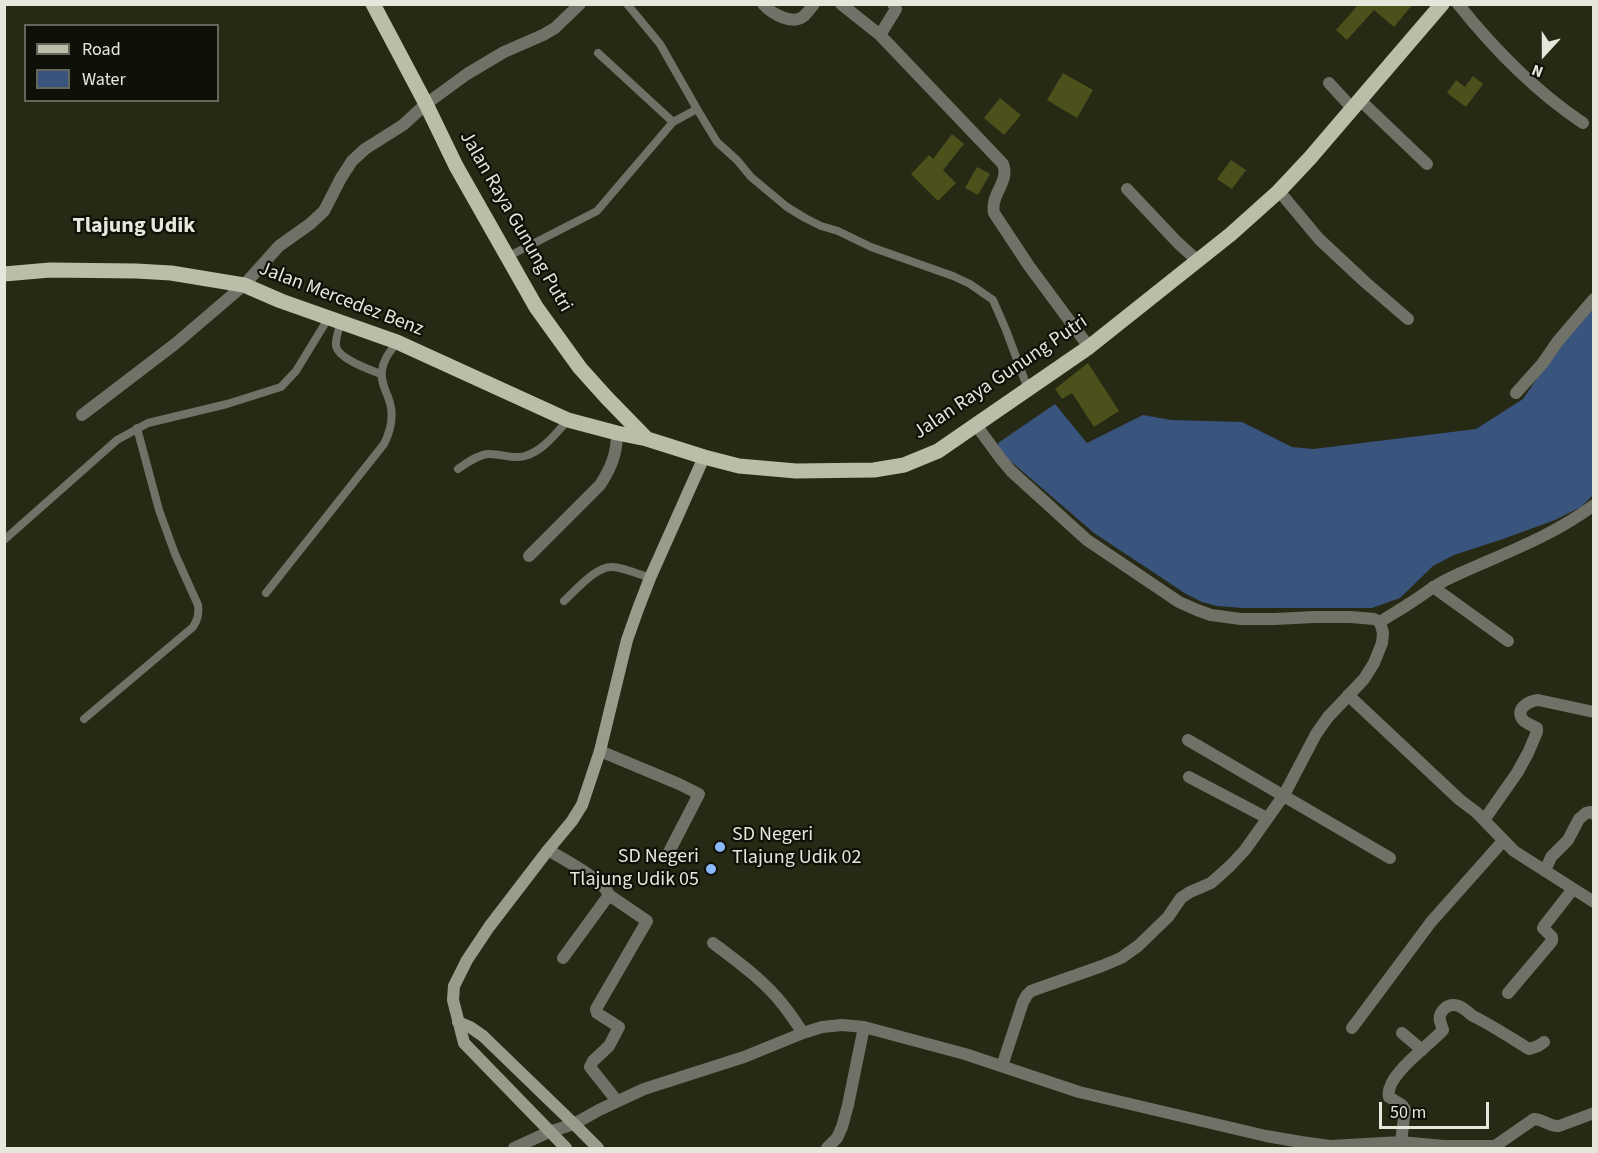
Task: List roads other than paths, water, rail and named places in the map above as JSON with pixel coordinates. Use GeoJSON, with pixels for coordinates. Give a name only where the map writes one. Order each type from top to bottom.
{"type":"FeatureCollection","features":[{"type":"Feature","properties":{"kind":"main road","name":"Jalan Raya Gunung Putri"},"geometry":{"type":"LineString","coordinates":[[373,4],[456,166],[506,257],[536,307],[580,368],[647,439],[739,466],[796,471],[874,470],[904,465],[939,451],[1089,347],[1231,234],[1279,190],[1310,158],[1442,4]]}},
{"type":"Feature","properties":{"kind":"main road","name":"Jalan Mercedez Benz"},"geometry":{"type":"LineString","coordinates":[[4,274],[50,270],[171,273],[244,285],[281,301],[398,342],[568,420],[647,439]]}},
{"type":"Feature","properties":{"kind":"street"},"geometry":{"type":"LineString","coordinates":[[82,415],[175,344],[244,285],[279,246],[324,211],[352,161],[365,149],[403,125],[426,104],[482,63],[555,28],[580,4]]}},
{"type":"Feature","properties":{"kind":"street"},"geometry":{"type":"LineString","coordinates":[[763,4],[775,14],[792,20],[804,16],[814,4]]}},
{"type":"Feature","properties":{"kind":"street"},"geometry":{"type":"LineString","coordinates":[[841,4],[880,35],[1003,164],[1005,175],[993,200],[994,213],[1029,266],[1089,347]]}},
{"type":"Feature","properties":{"kind":"street"},"geometry":{"type":"LineString","coordinates":[[880,35],[896,9],[893,4]]}},
{"type":"Feature","properties":{"kind":"street"},"geometry":{"type":"LineString","coordinates":[[1458,4],[1484,36],[1522,74],[1582,123]]}},
{"type":"Feature","properties":{"kind":"street"},"geometry":{"type":"LineString","coordinates":[[1329,83],[1427,164]]}},
{"type":"Feature","properties":{"kind":"street"},"geometry":{"type":"LineString","coordinates":[[1126,189],[1198,261]]}},
{"type":"Feature","properties":{"kind":"street"},"geometry":{"type":"LineString","coordinates":[[1279,190],[1319,239],[1408,319]]}},
{"type":"Feature","properties":{"kind":"street"},"geometry":{"type":"LineString","coordinates":[[1516,393],[1593,299]]}},
{"type":"Feature","properties":{"kind":"street"},"geometry":{"type":"LineString","coordinates":[[976,425],[1011,471],[1087,540],[1179,602],[1211,615],[1241,619],[1351,617],[1380,622]]}},
{"type":"Feature","properties":{"kind":"street"},"geometry":{"type":"LineString","coordinates":[[529,556],[600,485],[615,458],[617,433]]}},
{"type":"Feature","properties":{"kind":"street"},"geometry":{"type":"LineString","coordinates":[[566,1149],[464,1043],[453,1000],[454,986],[458,975],[489,927],[573,821],[582,806],[600,751],[627,640],[650,578],[704,457]]}},
{"type":"Feature","properties":{"kind":"street"},"geometry":{"type":"LineString","coordinates":[[1380,622],[1433,586],[1517,550],[1558,529],[1593,505]]}},
{"type":"Feature","properties":{"kind":"street"},"geometry":{"type":"LineString","coordinates":[[1433,586],[1508,641]]}},
{"type":"Feature","properties":{"kind":"street"},"geometry":{"type":"LineString","coordinates":[[1002,1066],[1027,995],[1036,988],[1121,958],[1138,946],[1168,916],[1181,898],[1211,883],[1245,850],[1284,795],[1316,734],[1348,694],[1364,679],[1379,654],[1383,633],[1380,622]]}},
{"type":"Feature","properties":{"kind":"street"},"geometry":{"type":"LineString","coordinates":[[1348,694],[1484,820],[1514,851],[1593,903]]}},
{"type":"Feature","properties":{"kind":"street"},"geometry":{"type":"LineString","coordinates":[[1484,820],[1517,773],[1537,732],[1537,728],[1521,717],[1523,706],[1529,701],[1538,700],[1593,712]]}},
{"type":"Feature","properties":{"kind":"street"},"geometry":{"type":"LineString","coordinates":[[1188,740],[1390,858]]}},
{"type":"Feature","properties":{"kind":"street"},"geometry":{"type":"LineString","coordinates":[[600,751],[698,792],[669,852]]}},
{"type":"Feature","properties":{"kind":"street"},"geometry":{"type":"LineString","coordinates":[[1189,777],[1267,818]]}},
{"type":"Feature","properties":{"kind":"street"},"geometry":{"type":"LineString","coordinates":[[1545,871],[1551,857],[1568,840],[1579,819],[1593,812]]}},
{"type":"Feature","properties":{"kind":"street"},"geometry":{"type":"LineString","coordinates":[[1352,1028],[1431,922],[1503,841]]}},
{"type":"Feature","properties":{"kind":"street"},"geometry":{"type":"LineString","coordinates":[[548,850],[600,882],[609,895],[647,921],[596,1009],[597,1013],[619,1027],[609,1046],[593,1061],[590,1067],[617,1101]]}},
{"type":"Feature","properties":{"kind":"street"},"geometry":{"type":"LineString","coordinates":[[1508,993],[1551,942],[1552,937],[1544,926],[1573,889]]}},
{"type":"Feature","properties":{"kind":"street"},"geometry":{"type":"LineString","coordinates":[[563,958],[609,895]]}},
{"type":"Feature","properties":{"kind":"street"},"geometry":{"type":"LineString","coordinates":[[713,943],[742,965],[783,1005],[803,1033]]}},
{"type":"Feature","properties":{"kind":"street"},"geometry":{"type":"LineString","coordinates":[[1401,1142],[1405,1109],[1389,1097],[1389,1089],[1399,1072],[1443,1030],[1440,1020],[1444,1009],[1455,1005],[1491,1024],[1529,1049],[1544,1042]]}},
{"type":"Feature","properties":{"kind":"street"},"geometry":{"type":"LineString","coordinates":[[458,1022],[483,1036],[598,1149]]}},
{"type":"Feature","properties":{"kind":"street"},"geometry":{"type":"LineString","coordinates":[[514,1149],[549,1132],[574,1124],[644,1089],[822,1027],[847,1025],[864,1027],[965,1054],[1099,1097],[1283,1139],[1330,1147],[1401,1142],[1494,1147],[1534,1119],[1559,1126],[1593,1113]]}},
{"type":"Feature","properties":{"kind":"street"},"geometry":{"type":"LineString","coordinates":[[827,1149],[837,1138],[842,1127],[864,1027]]}},
{"type":"Feature","properties":{"kind":"street"},"geometry":{"type":"LineString","coordinates":[[1402,1033],[1422,1050]]}},
{"type":"Feature","properties":{"kind":"lane"},"geometry":{"type":"LineString","coordinates":[[627,4],[660,44],[717,142],[737,160],[751,177],[787,207],[821,226],[838,231],[871,247],[953,276],[970,284],[993,300],[1028,390]]}},
{"type":"Feature","properties":{"kind":"lane"},"geometry":{"type":"LineString","coordinates":[[598,53],[673,122]]}},
{"type":"Feature","properties":{"kind":"lane"},"geometry":{"type":"LineString","coordinates":[[506,257],[597,211],[673,122],[697,110]]}},
{"type":"Feature","properties":{"kind":"lane"},"geometry":{"type":"LineString","coordinates":[[335,320],[336,346],[339,351],[353,362],[381,374]]}},
{"type":"Feature","properties":{"kind":"lane"},"geometry":{"type":"LineString","coordinates":[[4,540],[117,440],[138,428],[148,423],[217,407],[281,387],[335,320]]}},
{"type":"Feature","properties":{"kind":"lane"},"geometry":{"type":"LineString","coordinates":[[266,593],[384,444],[389,434],[392,412],[382,384],[381,374],[386,357],[398,342]]}},
{"type":"Feature","properties":{"kind":"lane"},"geometry":{"type":"LineString","coordinates":[[458,469],[486,454],[514,458],[532,453],[568,420]]}},
{"type":"Feature","properties":{"kind":"lane"},"geometry":{"type":"LineString","coordinates":[[84,719],[194,627],[198,620],[198,605],[175,554],[159,510],[138,428]]}},
{"type":"Feature","properties":{"kind":"lane"},"geometry":{"type":"LineString","coordinates":[[564,601],[604,568],[619,568],[650,578]]}},
{"type":"Feature","properties":{"kind":"water"},"geometry":{"type":"Polygon","coordinates":[[[1593,308],[1593,495],[1581,507],[1555,520],[1454,555],[1433,566],[1400,598],[1372,608],[1243,608],[1202,602],[1186,594],[1094,533],[1000,452],[998,443],[1055,404],[1087,443],[1143,415],[1171,420],[1242,422],[1292,447],[1313,449],[1476,429],[1523,399],[1559,346],[1593,308]]]}},
{"type":"Feature","properties":{"kind":"place","name":"SD Negeri Tlajung Udik 02"},"geometry":{"type":"Point","coordinates":[720,847]}},
{"type":"Feature","properties":{"kind":"place","name":"SD Negeri Tlajung Udik 05"},"geometry":{"type":"Point","coordinates":[711,869]}},
{"type":"Feature","properties":{"kind":"district","name":"Tlajung Udik"},"geometry":{"type":"Point","coordinates":[134,227]}}]}
